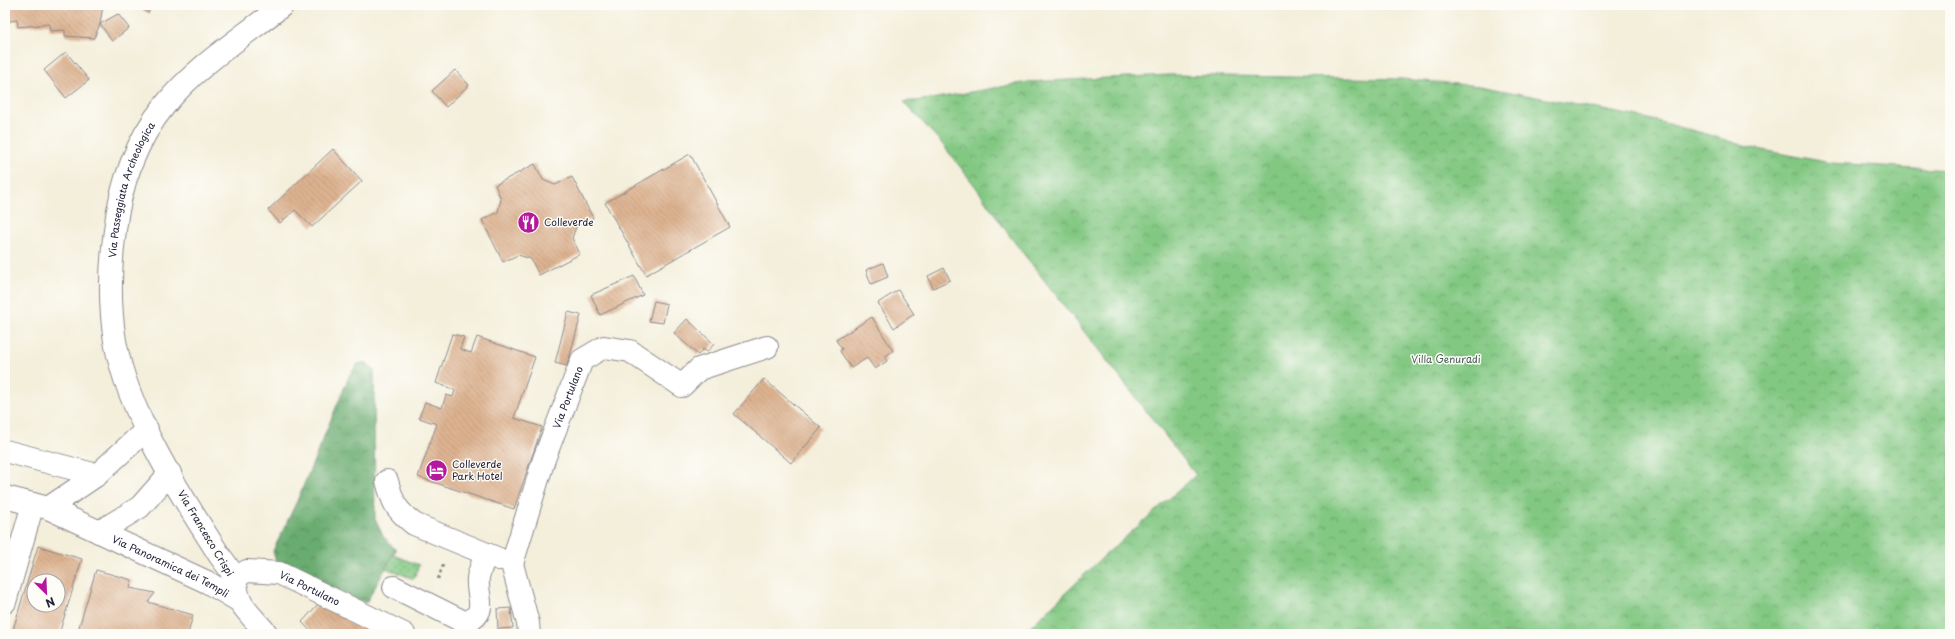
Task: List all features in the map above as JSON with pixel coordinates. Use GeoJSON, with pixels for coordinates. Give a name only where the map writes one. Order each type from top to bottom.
{"type":"FeatureCollection","features":[{"type":"Feature","properties":{"kind":"street","name":"Via Passeggiata Archeologica"},"geometry":{"type":"LineString","coordinates":[[147,429],[126,381],[112,320],[112,249],[116,216],[124,182],[146,134],[164,106],[188,80],[283,5]]}},
{"type":"Feature","properties":{"kind":"street","name":"Via Portulano"},"geometry":{"type":"LineString","coordinates":[[512,564],[544,459],[582,360],[604,347],[630,351],[682,386],[699,369],[766,347]]}},
{"type":"Feature","properties":{"kind":"street","name":"Via Francesco Crispi"},"geometry":{"type":"LineString","coordinates":[[147,429],[170,473],[234,578],[241,602],[267,634]]}},
{"type":"Feature","properties":{"kind":"street"},"geometry":{"type":"LineString","coordinates":[[5,602],[40,506],[97,476],[147,429]]}},
{"type":"Feature","properties":{"kind":"street"},"geometry":{"type":"LineString","coordinates":[[5,451],[97,476]]}},
{"type":"Feature","properties":{"kind":"street","name":"Via Panoramica dei Templi"},"geometry":{"type":"LineString","coordinates":[[99,532],[140,507],[170,473]]}},
{"type":"Feature","properties":{"kind":"street"},"geometry":{"type":"LineString","coordinates":[[387,481],[393,503],[403,515],[426,530],[512,564],[528,623],[529,634]]}},
{"type":"Feature","properties":{"kind":"street","name":"Via Panoramica dei Templi"},"geometry":{"type":"LineString","coordinates":[[5,497],[40,506],[99,532],[207,582],[241,602]]}},
{"type":"Feature","properties":{"kind":"street"},"geometry":{"type":"LineString","coordinates":[[394,587],[466,623],[476,618],[481,608],[478,579],[486,554]]}},
{"type":"Feature","properties":{"kind":"street","name":"Via Portulano"},"geometry":{"type":"LineString","coordinates":[[234,578],[247,571],[279,573],[404,634]]}},
{"type":"Feature","properties":{"kind":"path"},"geometry":{"type":"LineString","coordinates":[[426,603],[440,574],[451,540]]}},
{"type":"Feature","properties":{"kind":"green space","name":"Villa Genuradi"},"geometry":{"type":"Polygon","coordinates":[[[1170,75],[1402,79],[1480,86],[1649,119],[1710,135],[1747,147],[1831,163],[1950,170],[1950,634],[1023,634],[1103,557],[1196,475],[1009,235],[976,187],[939,140],[904,102],[931,99],[1028,82],[1170,75]]]}},
{"type":"Feature","properties":{"kind":"green space"},"geometry":{"type":"Polygon","coordinates":[[[366,362],[374,370],[375,519],[383,536],[396,550],[366,603],[289,569],[276,561],[273,551],[297,501],[350,374],[358,364],[366,362]]]}},
{"type":"Feature","properties":{"kind":"green space"},"geometry":{"type":"Polygon","coordinates":[[[393,555],[419,565],[414,579],[385,568],[393,555]]]}},
{"type":"Feature","properties":{"kind":"building"},"geometry":{"type":"Polygon","coordinates":[[[5,5],[103,5],[100,24],[94,38],[65,36],[65,30],[50,31],[49,24],[18,27],[17,20],[5,22],[5,5]]]}},
{"type":"Feature","properties":{"kind":"building"},"geometry":{"type":"Polygon","coordinates":[[[135,5],[153,5],[148,13],[135,5]]]}},
{"type":"Feature","properties":{"kind":"building"},"geometry":{"type":"Polygon","coordinates":[[[118,14],[129,28],[112,41],[100,24],[118,14]]]}},
{"type":"Feature","properties":{"kind":"building"},"geometry":{"type":"Polygon","coordinates":[[[66,52],[89,80],[66,98],[44,70],[66,52]]]}},
{"type":"Feature","properties":{"kind":"building"},"geometry":{"type":"Polygon","coordinates":[[[455,70],[469,85],[446,107],[432,91],[455,70]]]}},
{"type":"Feature","properties":{"kind":"building"},"geometry":{"type":"Polygon","coordinates":[[[333,149],[362,181],[312,227],[295,210],[280,223],[268,210],[333,149]]]}},
{"type":"Feature","properties":{"kind":"building"},"geometry":{"type":"Polygon","coordinates":[[[690,154],[730,227],[646,275],[605,203],[690,154]]]}},
{"type":"Feature","properties":{"kind":"building"},"geometry":{"type":"Polygon","coordinates":[[[535,164],[543,180],[555,185],[572,177],[593,218],[576,227],[572,238],[580,254],[539,275],[531,259],[518,255],[503,262],[482,220],[498,212],[501,199],[495,185],[535,164]]]}},
{"type":"Feature","properties":{"kind":"building"},"geometry":{"type":"Polygon","coordinates":[[[883,263],[888,277],[871,284],[866,270],[883,263]]]}},
{"type":"Feature","properties":{"kind":"building"},"geometry":{"type":"Polygon","coordinates":[[[944,268],[950,280],[933,288],[928,276],[944,268]]]}},
{"type":"Feature","properties":{"kind":"building"},"geometry":{"type":"Polygon","coordinates":[[[634,276],[643,295],[600,315],[591,295],[634,276]]]}},
{"type":"Feature","properties":{"kind":"building"},"geometry":{"type":"Polygon","coordinates":[[[898,290],[914,314],[894,328],[878,303],[898,290]]]}},
{"type":"Feature","properties":{"kind":"building"},"geometry":{"type":"Polygon","coordinates":[[[654,301],[667,304],[663,323],[649,321],[654,301]]]}},
{"type":"Feature","properties":{"kind":"building"},"geometry":{"type":"Polygon","coordinates":[[[568,312],[581,315],[567,366],[555,363],[568,312]]]}},
{"type":"Feature","properties":{"kind":"building"},"geometry":{"type":"Polygon","coordinates":[[[872,317],[893,351],[884,357],[887,361],[875,369],[867,358],[851,368],[840,351],[842,349],[836,340],[872,317]]]}},
{"type":"Feature","properties":{"kind":"building"},"geometry":{"type":"Polygon","coordinates":[[[687,319],[714,344],[707,352],[703,349],[698,355],[674,333],[687,319]]]}},
{"type":"Feature","properties":{"kind":"building"},"geometry":{"type":"Polygon","coordinates":[[[452,334],[464,337],[460,349],[471,353],[477,337],[535,357],[514,418],[542,427],[514,509],[418,477],[437,424],[419,418],[425,402],[442,408],[446,395],[453,397],[455,390],[436,383],[452,334]]]}},
{"type":"Feature","properties":{"kind":"building"},"geometry":{"type":"Polygon","coordinates":[[[764,379],[821,428],[791,463],[734,414],[764,379]]]}},
{"type":"Feature","properties":{"kind":"building"},"geometry":{"type":"Polygon","coordinates":[[[5,538],[10,540],[5,557],[5,538]]]}},
{"type":"Feature","properties":{"kind":"building"},"geometry":{"type":"Polygon","coordinates":[[[38,546],[82,559],[66,611],[66,573],[30,573],[38,546]]]}},
{"type":"Feature","properties":{"kind":"building"},"geometry":{"type":"Polygon","coordinates":[[[96,570],[132,580],[130,588],[155,593],[148,602],[193,615],[188,634],[77,634],[96,570]]]}},
{"type":"Feature","properties":{"kind":"building"},"geometry":{"type":"Polygon","coordinates":[[[26,586],[26,613],[65,613],[59,634],[12,633],[26,586]]]}},
{"type":"Feature","properties":{"kind":"building"},"geometry":{"type":"Polygon","coordinates":[[[321,601],[387,634],[313,634],[302,622],[321,601]]]}},
{"type":"Feature","properties":{"kind":"building"},"geometry":{"type":"Polygon","coordinates":[[[511,608],[513,628],[498,629],[497,609],[511,608]]]}},
{"type":"Feature","properties":{"kind":"place","name":"Colleverde"},"geometry":{"type":"Point","coordinates":[528,222]}},
{"type":"Feature","properties":{"kind":"place","name":"Colleverde Park Hotel"},"geometry":{"type":"Point","coordinates":[437,470]}}]}
